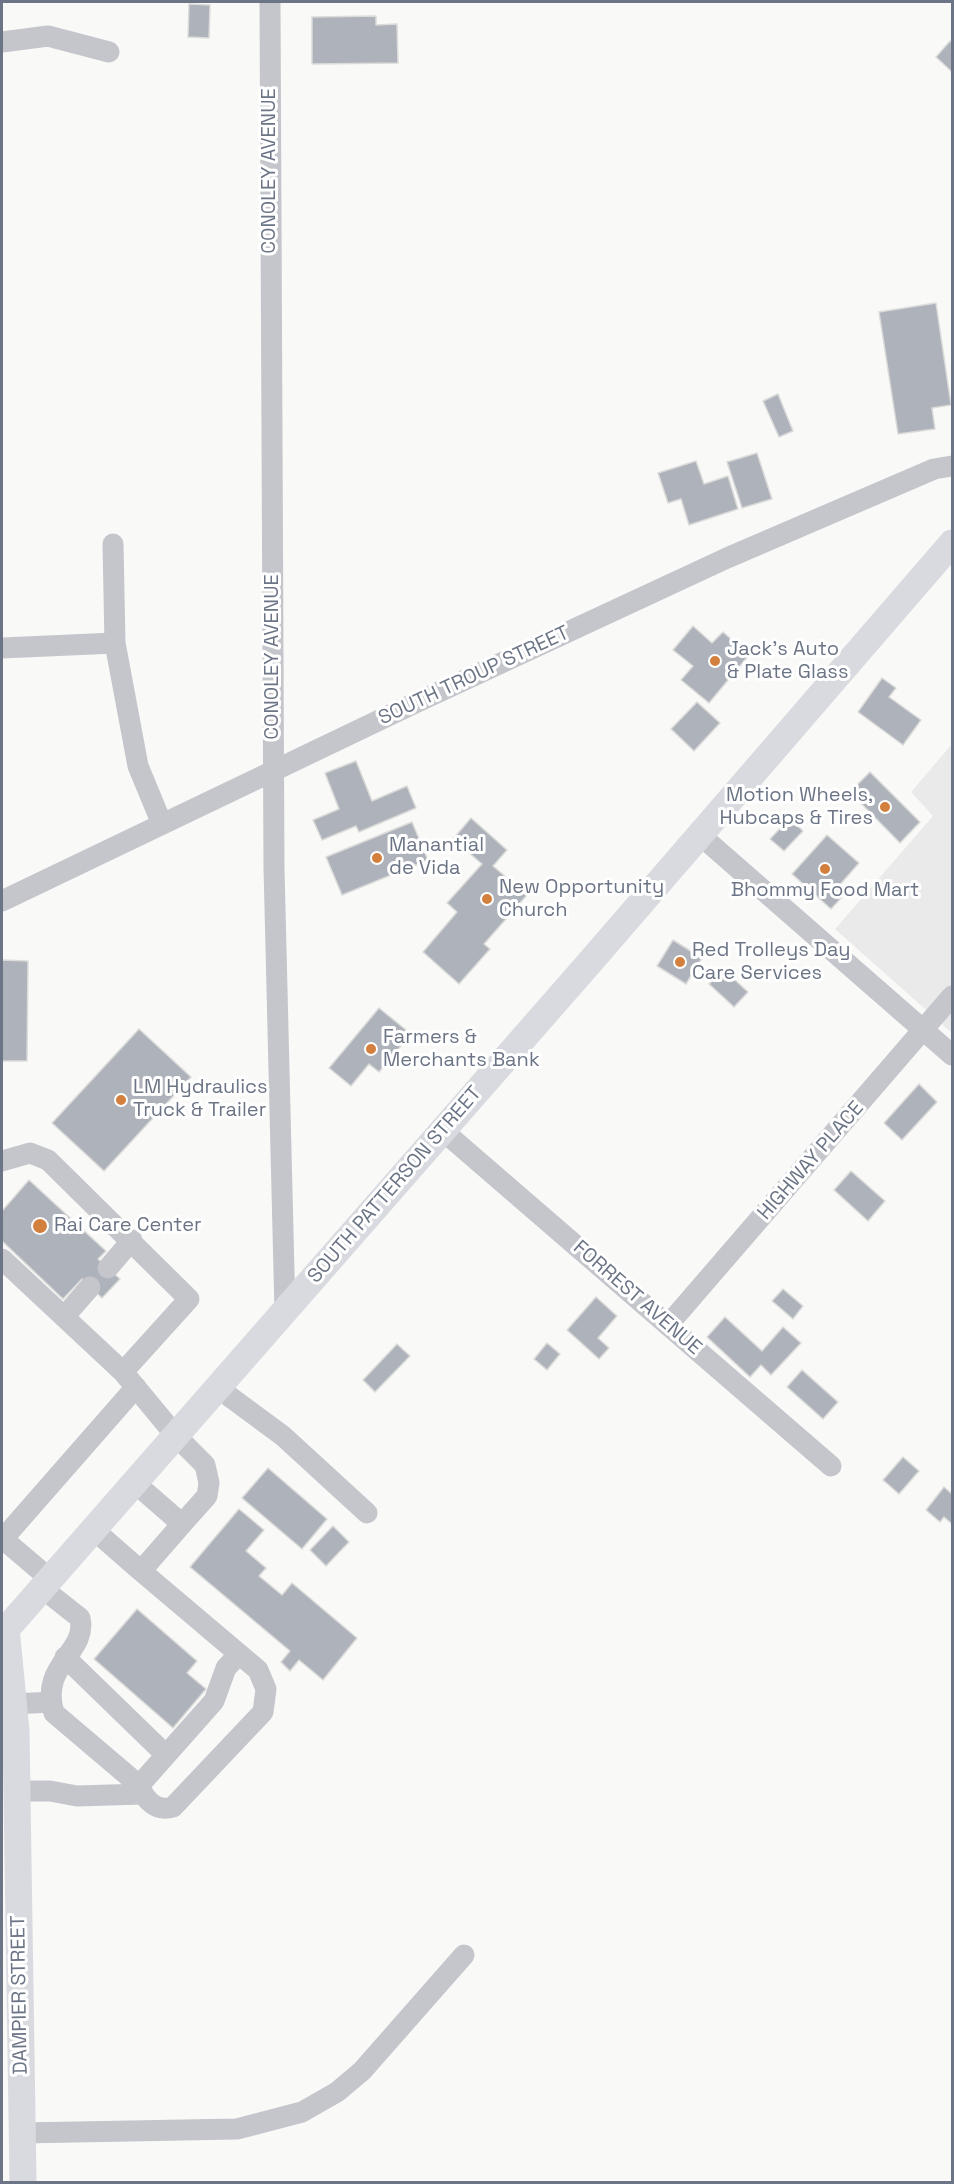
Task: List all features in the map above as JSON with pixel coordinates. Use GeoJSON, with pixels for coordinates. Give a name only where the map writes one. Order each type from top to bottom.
{"type":"FeatureCollection","features":[{"type":"Feature","properties":{"kind":"main road","name":"SOUTH PATTERSON STREET"},"geometry":{"type":"LineString","coordinates":[[4,1631],[285,1312],[952,543]]}},
{"type":"Feature","properties":{"kind":"main road","name":"DAMPIER STREET"},"geometry":{"type":"LineString","coordinates":[[4,1631],[14,1704],[23,2182]]}},
{"type":"Feature","properties":{"kind":"street","name":"CONOLEY AVENUE"},"geometry":{"type":"LineString","coordinates":[[270,2],[278,1139],[285,1312]]}},
{"type":"Feature","properties":{"kind":"street"},"geometry":{"type":"LineString","coordinates":[[2,42],[48,36],[109,52]]}},
{"type":"Feature","properties":{"kind":"street","name":"SOUTH TROUP STREET"},"geometry":{"type":"LineString","coordinates":[[2,901],[808,521],[934,469],[952,466]]}},
{"type":"Feature","properties":{"kind":"street"},"geometry":{"type":"LineString","coordinates":[[112,544],[115,643],[138,766],[162,824]]}},
{"type":"Feature","properties":{"kind":"street"},"geometry":{"type":"LineString","coordinates":[[2,648],[115,643]]}},
{"type":"Feature","properties":{"kind":"street"},"geometry":{"type":"LineString","coordinates":[[700,835],[952,1055]]}},
{"type":"Feature","properties":{"kind":"street","name":"HIGHWAY PLACE"},"geometry":{"type":"LineString","coordinates":[[668,1325],[925,1031],[952,996]]}},
{"type":"Feature","properties":{"kind":"street","name":"FORREST AVENUE"},"geometry":{"type":"LineString","coordinates":[[442,1130],[831,1466]]}},
{"type":"Feature","properties":{"kind":"street"},"geometry":{"type":"LineString","coordinates":[[2,1161],[30,1153],[48,1160],[132,1240],[189,1299],[129,1380],[2,1540],[80,1618],[81,1636],[65,1657],[51,1683],[51,1702],[54,1713],[142,1790],[154,1806],[164,1809],[173,1807],[263,1712],[266,1689],[258,1670],[94,1530]]}},
{"type":"Feature","properties":{"kind":"street"},"geometry":{"type":"LineString","coordinates":[[108,1268],[132,1240]]}},
{"type":"Feature","properties":{"kind":"street"},"geometry":{"type":"LineString","coordinates":[[2,1260],[129,1380],[176,1436],[205,1465],[209,1483],[207,1496],[141,1571]]}},
{"type":"Feature","properties":{"kind":"street"},"geometry":{"type":"LineString","coordinates":[[64,1317],[90,1287]]}},
{"type":"Feature","properties":{"kind":"street"},"geometry":{"type":"LineString","coordinates":[[218,1388],[283,1436],[368,1513]]}},
{"type":"Feature","properties":{"kind":"street"},"geometry":{"type":"LineString","coordinates":[[135,1483],[182,1524]]}},
{"type":"Feature","properties":{"kind":"street"},"geometry":{"type":"LineString","coordinates":[[142,1790],[166,1755],[214,1701],[226,1668],[239,1654]]}},
{"type":"Feature","properties":{"kind":"street"},"geometry":{"type":"LineString","coordinates":[[65,1657],[166,1755]]}},
{"type":"Feature","properties":{"kind":"street"},"geometry":{"type":"LineString","coordinates":[[14,1704],[51,1702]]}},
{"type":"Feature","properties":{"kind":"street"},"geometry":{"type":"LineString","coordinates":[[17,1791],[50,1791],[77,1796],[142,1790]]}},
{"type":"Feature","properties":{"kind":"street"},"geometry":{"type":"LineString","coordinates":[[22,2133],[237,2129],[302,2112],[337,2092],[362,2071],[464,1955]]}},
{"type":"Feature","properties":{"kind":"shaded area"},"geometry":{"type":"Polygon","coordinates":[[[952,744],[952,1033],[835,929],[933,816],[911,792],[952,744]]]}},
{"type":"Feature","properties":{"kind":"building"},"geometry":{"type":"Polygon","coordinates":[[[189,4],[210,5],[209,38],[188,37],[189,4]]]}},
{"type":"Feature","properties":{"kind":"building"},"geometry":{"type":"Polygon","coordinates":[[[376,16],[376,25],[397,24],[398,63],[312,64],[312,17],[376,16]]]}},
{"type":"Feature","properties":{"kind":"building"},"geometry":{"type":"Polygon","coordinates":[[[950,41],[952,43],[952,72],[936,57],[950,41]]]}},
{"type":"Feature","properties":{"kind":"building"},"geometry":{"type":"Polygon","coordinates":[[[936,303],[951,405],[932,408],[935,429],[898,434],[879,312],[936,303]]]}},
{"type":"Feature","properties":{"kind":"building"},"geometry":{"type":"Polygon","coordinates":[[[778,394],[793,431],[779,437],[763,401],[778,394]]]}},
{"type":"Feature","properties":{"kind":"building"},"geometry":{"type":"Polygon","coordinates":[[[757,453],[772,499],[742,508],[727,462],[757,453]]]}},
{"type":"Feature","properties":{"kind":"building"},"geometry":{"type":"Polygon","coordinates":[[[696,461],[704,484],[728,476],[738,509],[689,525],[681,499],[668,503],[658,473],[696,461]]]}},
{"type":"Feature","properties":{"kind":"building","name":"Jack's Auto & Plate Glass"},"geometry":{"type":"Polygon","coordinates":[[[693,626],[712,643],[723,632],[749,655],[709,703],[681,680],[693,666],[673,650],[693,626]]]}},
{"type":"Feature","properties":{"kind":"building"},"geometry":{"type":"Polygon","coordinates":[[[882,678],[896,688],[889,697],[921,720],[903,745],[858,712],[882,678]]]}},
{"type":"Feature","properties":{"kind":"building"},"geometry":{"type":"Polygon","coordinates":[[[697,702],[720,723],[694,751],[671,729],[697,702]]]}},
{"type":"Feature","properties":{"kind":"building"},"geometry":{"type":"Polygon","coordinates":[[[356,761],[372,801],[407,786],[416,808],[359,832],[356,826],[322,840],[313,820],[339,809],[325,773],[356,761]]]}},
{"type":"Feature","properties":{"kind":"building","name":"Motion Wheels, Hubcaps & Tires"},"geometry":{"type":"Polygon","coordinates":[[[870,772],[920,822],[900,843],[850,792],[870,772]]]}},
{"type":"Feature","properties":{"kind":"building","name":"New Opportunity Church"},"geometry":{"type":"Polygon","coordinates":[[[471,818],[507,850],[493,866],[527,895],[484,944],[490,949],[459,984],[423,952],[457,912],[447,903],[482,864],[453,839],[471,818]]]}},
{"type":"Feature","properties":{"kind":"building"},"geometry":{"type":"Polygon","coordinates":[[[790,818],[803,831],[784,851],[770,839],[790,818]]]}},
{"type":"Feature","properties":{"kind":"building","name":"Manantial de Vida"},"geometry":{"type":"Polygon","coordinates":[[[412,822],[428,860],[342,895],[326,857],[412,822]]]}},
{"type":"Feature","properties":{"kind":"building","name":"Bhommy Food Mart"},"geometry":{"type":"Polygon","coordinates":[[[827,835],[859,863],[837,888],[844,895],[831,909],[792,874],[827,835]]]}},
{"type":"Feature","properties":{"kind":"building","name":"Red Trolleys Day Care Services"},"geometry":{"type":"Polygon","coordinates":[[[673,940],[702,958],[686,984],[657,966],[673,940]]]}},
{"type":"Feature","properties":{"kind":"building"},"geometry":{"type":"Polygon","coordinates":[[[2,960],[28,961],[27,1061],[2,1061],[2,960]]]}},
{"type":"Feature","properties":{"kind":"building"},"geometry":{"type":"Polygon","coordinates":[[[723,969],[748,992],[734,1007],[709,984],[723,969]]]}},
{"type":"Feature","properties":{"kind":"building","name":"Farmers & Merchants Bank"},"geometry":{"type":"Polygon","coordinates":[[[379,1008],[411,1034],[379,1072],[369,1064],[351,1086],[329,1068],[379,1008]]]}},
{"type":"Feature","properties":{"kind":"building","name":"LM Hydraulics Truck & Trailer"},"geometry":{"type":"Polygon","coordinates":[[[139,1029],[191,1077],[104,1171],[52,1123],[139,1029]]]}},
{"type":"Feature","properties":{"kind":"building"},"geometry":{"type":"Polygon","coordinates":[[[919,1084],[937,1102],[902,1140],[884,1123],[919,1084]]]}},
{"type":"Feature","properties":{"kind":"building"},"geometry":{"type":"Polygon","coordinates":[[[851,1171],[885,1201],[868,1221],[834,1190],[851,1171]]]}},
{"type":"Feature","properties":{"kind":"building","name":"Rai Care Center"},"geometry":{"type":"Polygon","coordinates":[[[29,1180],[106,1251],[98,1259],[120,1279],[102,1298],[82,1279],[63,1299],[2,1241],[2,1211],[29,1180]]]}},
{"type":"Feature","properties":{"kind":"building"},"geometry":{"type":"Polygon","coordinates":[[[783,1289],[803,1306],[793,1319],[772,1301],[783,1289]]]}},
{"type":"Feature","properties":{"kind":"building"},"geometry":{"type":"Polygon","coordinates":[[[596,1297],[617,1316],[598,1338],[609,1348],[599,1359],[567,1330],[596,1297]]]}},
{"type":"Feature","properties":{"kind":"building"},"geometry":{"type":"Polygon","coordinates":[[[725,1317],[762,1351],[783,1327],[801,1343],[771,1375],[761,1365],[750,1377],[707,1337],[725,1317]]]}},
{"type":"Feature","properties":{"kind":"building"},"geometry":{"type":"Polygon","coordinates":[[[547,1343],[560,1354],[547,1370],[534,1359],[547,1343]]]}},
{"type":"Feature","properties":{"kind":"building"},"geometry":{"type":"Polygon","coordinates":[[[397,1344],[410,1356],[375,1392],[363,1380],[397,1344]]]}},
{"type":"Feature","properties":{"kind":"building"},"geometry":{"type":"Polygon","coordinates":[[[802,1370],[838,1402],[823,1419],[787,1387],[802,1370]]]}},
{"type":"Feature","properties":{"kind":"building"},"geometry":{"type":"Polygon","coordinates":[[[903,1457],[919,1471],[899,1494],[883,1480],[903,1457]]]}},
{"type":"Feature","properties":{"kind":"building"},"geometry":{"type":"Polygon","coordinates":[[[268,1468],[327,1519],[302,1549],[242,1498],[268,1468]]]}},
{"type":"Feature","properties":{"kind":"building"},"geometry":{"type":"Polygon","coordinates":[[[944,1487],[952,1494],[952,1524],[944,1517],[940,1522],[926,1510],[944,1487]]]}},
{"type":"Feature","properties":{"kind":"building"},"geometry":{"type":"Polygon","coordinates":[[[239,1509],[264,1530],[246,1551],[266,1568],[259,1576],[282,1595],[292,1583],[357,1638],[323,1680],[299,1660],[290,1671],[281,1662],[290,1651],[190,1567],[239,1509]]]}},
{"type":"Feature","properties":{"kind":"building"},"geometry":{"type":"Polygon","coordinates":[[[333,1526],[349,1542],[326,1566],[310,1550],[333,1526]]]}},
{"type":"Feature","properties":{"kind":"building"},"geometry":{"type":"Polygon","coordinates":[[[137,1609],[197,1661],[187,1673],[206,1689],[173,1728],[94,1659],[137,1609]]]}},
{"type":"Feature","properties":{"kind":"place","name":"Jack's Auto & Plate Glass"},"geometry":{"type":"Point","coordinates":[715,661]}},
{"type":"Feature","properties":{"kind":"place","name":"Motion Wheels, Hubcaps & Tires"},"geometry":{"type":"Point","coordinates":[885,807]}},
{"type":"Feature","properties":{"kind":"place","name":"Manantial de Vida"},"geometry":{"type":"Point","coordinates":[377,858]}},
{"type":"Feature","properties":{"kind":"place","name":"Bhommy Food Mart"},"geometry":{"type":"Point","coordinates":[825,869]}},
{"type":"Feature","properties":{"kind":"place","name":"New Opportunity Church"},"geometry":{"type":"Point","coordinates":[487,899]}},
{"type":"Feature","properties":{"kind":"place","name":"Red Trolleys Day Care Services"},"geometry":{"type":"Point","coordinates":[680,962]}},
{"type":"Feature","properties":{"kind":"place","name":"Farmers & Merchants Bank"},"geometry":{"type":"Point","coordinates":[371,1049]}},
{"type":"Feature","properties":{"kind":"place","name":"LM Hydraulics Truck & Trailer"},"geometry":{"type":"Point","coordinates":[121,1100]}},
{"type":"Feature","properties":{"kind":"place","name":"Rai Care Center"},"geometry":{"type":"Point","coordinates":[40,1226]}}]}
